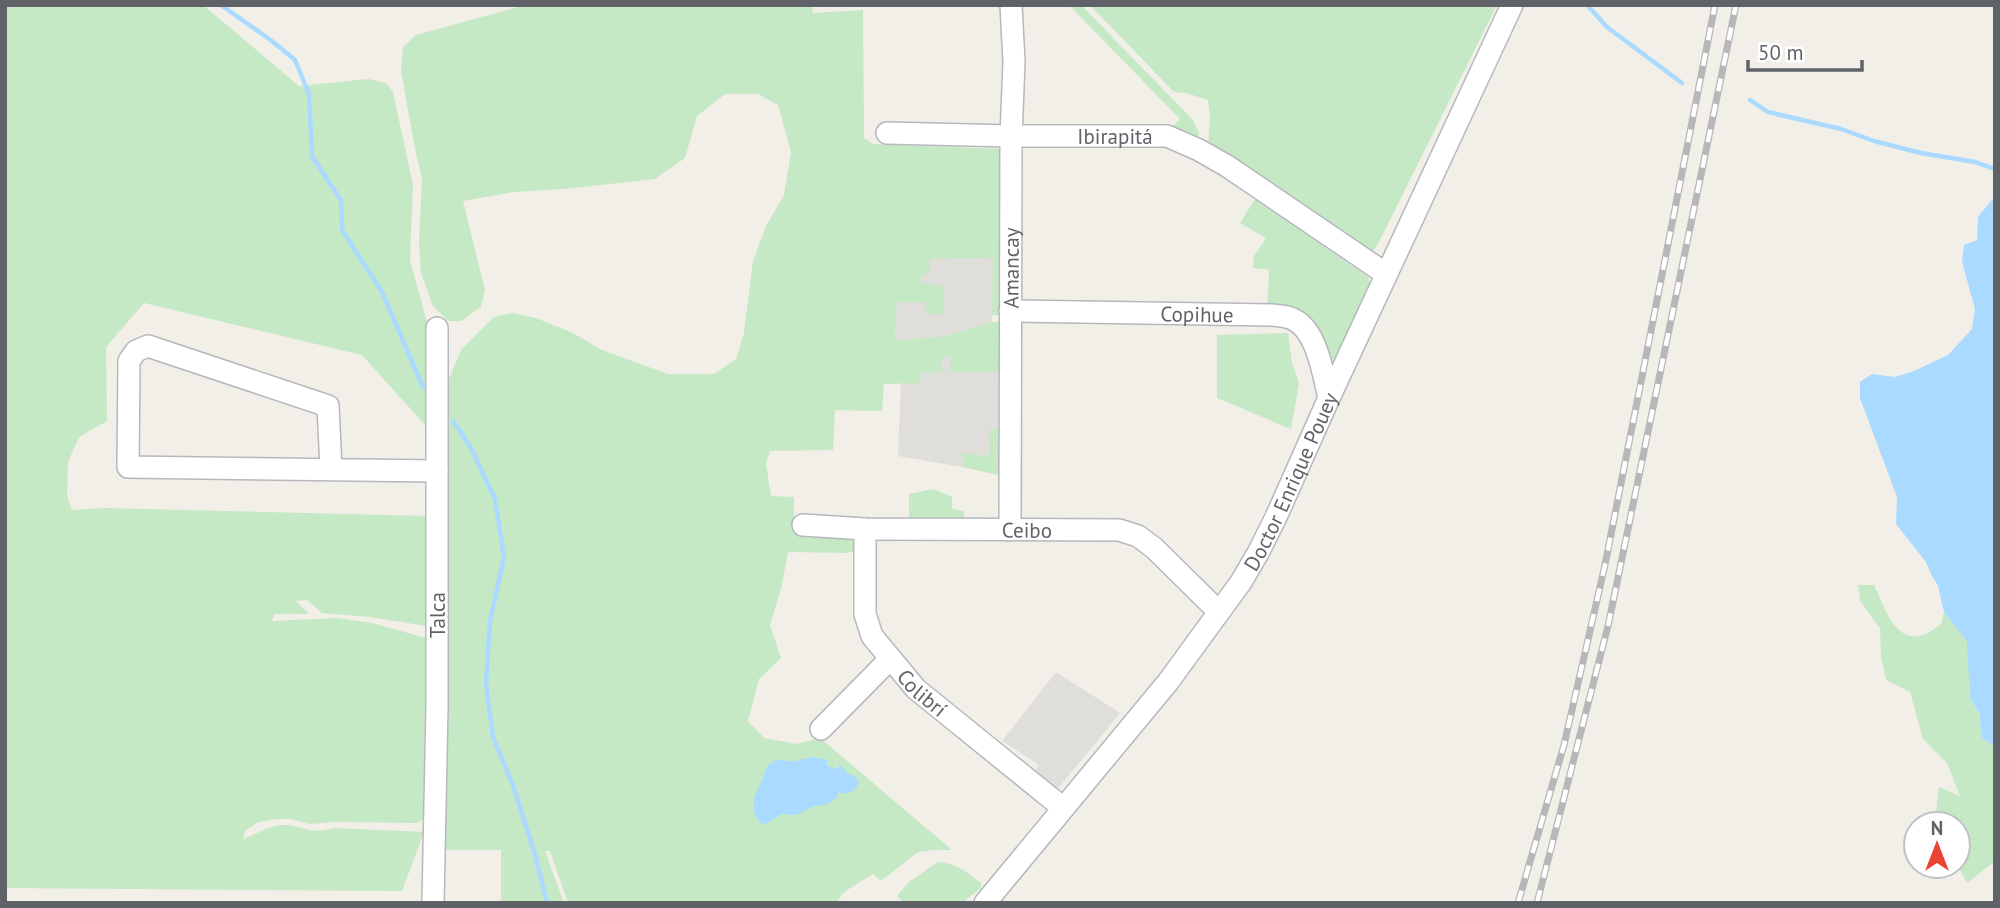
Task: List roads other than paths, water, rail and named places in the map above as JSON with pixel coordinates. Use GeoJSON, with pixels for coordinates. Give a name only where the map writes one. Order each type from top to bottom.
{"type":"FeatureCollection","features":[{"type":"Feature","properties":{"kind":"street","name":"Amancay"},"geometry":{"type":"LineString","coordinates":[[1010,530],[1011,136],[1014,62],[1011,5]]}},
{"type":"Feature","properties":{"kind":"street","name":"Doctor Enrique Pouey"},"geometry":{"type":"LineString","coordinates":[[985,903],[1168,682],[1246,572],[1276,517],[1512,5]]}},
{"type":"Feature","properties":{"kind":"street","name":"Ibirapitá"},"geometry":{"type":"LineString","coordinates":[[887,133],[1167,136],[1227,166],[1386,274]]}},
{"type":"Feature","properties":{"kind":"street","name":"Copihue"},"geometry":{"type":"LineString","coordinates":[[1010,311],[1273,315],[1293,318],[1308,331],[1318,355],[1329,398]]}},
{"type":"Feature","properties":{"kind":"street","name":"Talca"},"geometry":{"type":"LineString","coordinates":[[433,903],[437,706],[437,328]]}},
{"type":"Feature","properties":{"kind":"street"},"geometry":{"type":"LineString","coordinates":[[331,469],[328,406],[148,346],[136,351],[129,360],[128,467],[437,471]]}},
{"type":"Feature","properties":{"kind":"street","name":"Ceibo"},"geometry":{"type":"LineString","coordinates":[[803,525],[865,529],[1119,530],[1138,536],[1154,548],[1219,612]]}},
{"type":"Feature","properties":{"kind":"street","name":"Colibrí"},"geometry":{"type":"LineString","coordinates":[[865,529],[865,614],[872,636],[916,690],[1063,808]]}},
{"type":"Feature","properties":{"kind":"street"},"geometry":{"type":"LineString","coordinates":[[821,729],[890,659]]}},
{"type":"Feature","properties":{"kind":"water"},"geometry":{"type":"Polygon","coordinates":[[[1995,196],[1995,746],[1982,738],[1979,713],[1970,698],[1967,641],[1944,612],[1938,586],[1926,562],[1896,524],[1897,497],[1860,398],[1860,382],[1872,374],[1895,377],[1948,355],[1972,329],[1975,309],[1962,262],[1964,245],[1977,240],[1978,217],[1995,196]]]}},
{"type":"Feature","properties":{"kind":"water"},"geometry":{"type":"Polygon","coordinates":[[[813,757],[827,760],[827,766],[838,769],[840,764],[859,782],[856,788],[848,793],[839,792],[837,797],[826,804],[794,815],[783,813],[762,824],[756,817],[754,803],[767,766],[779,760],[795,761],[813,757]]]}},
{"type":"Feature","properties":{"kind":"waterway"},"geometry":{"type":"LineString","coordinates":[[221,5],[295,60],[309,94],[312,156],[341,200],[342,230],[382,292],[423,387]]}},
{"type":"Feature","properties":{"kind":"waterway"},"geometry":{"type":"LineString","coordinates":[[1587,5],[1607,27],[1682,83]]}},
{"type":"Feature","properties":{"kind":"waterway"},"geometry":{"type":"LineString","coordinates":[[1750,100],[1768,112],[1841,129],[1921,153],[1975,162],[1995,169]]}},
{"type":"Feature","properties":{"kind":"waterway"},"geometry":{"type":"LineString","coordinates":[[453,421],[470,446],[495,499],[504,557],[490,621],[486,684],[493,737],[513,785],[547,903]]}},
{"type":"Feature","properties":{"kind":"railway"},"geometry":{"type":"LineString","coordinates":[[1518,903],[1564,745],[1605,565],[1715,5]]}},
{"type":"Feature","properties":{"kind":"railway"},"geometry":{"type":"LineString","coordinates":[[1537,903],[1608,626],[1736,5]]}}]}
